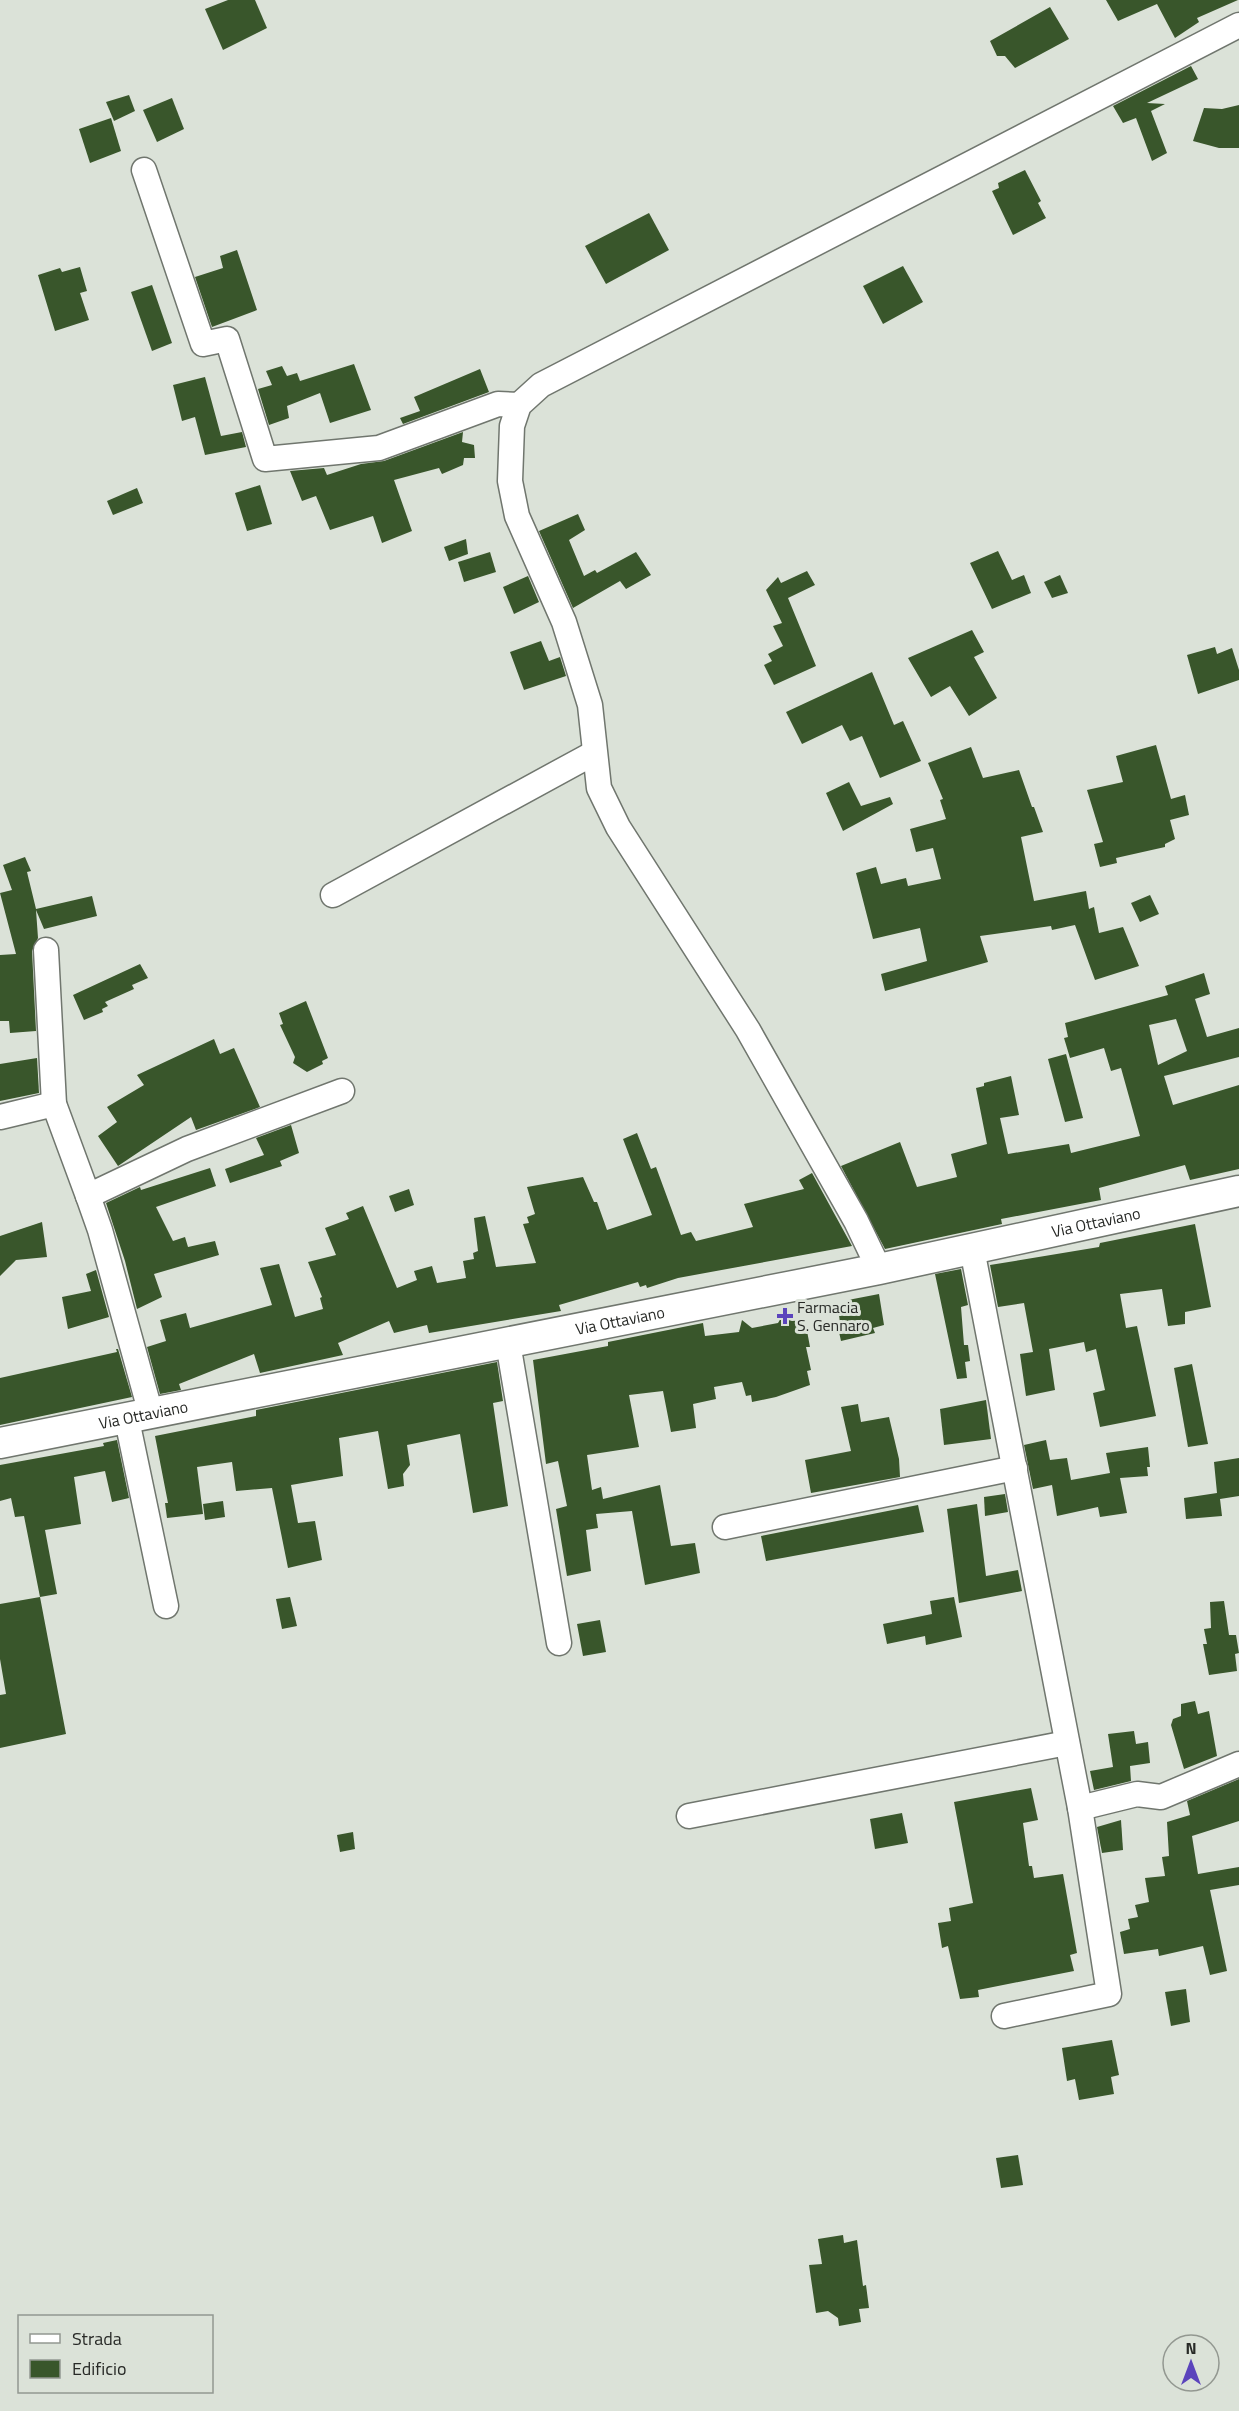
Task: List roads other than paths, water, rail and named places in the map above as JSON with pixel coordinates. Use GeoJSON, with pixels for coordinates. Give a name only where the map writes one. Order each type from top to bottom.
{"type":"FeatureCollection","features":[{"type":"Feature","properties":{"kind":"main road","name":"Via Ottaviano"},"geometry":{"type":"LineString","coordinates":[[0,1443],[879,1269],[1239,1191]]}},
{"type":"Feature","properties":{"kind":"street"},"geometry":{"type":"LineString","coordinates":[[879,1269],[856,1221],[748,1030],[618,827],[599,788],[590,705],[564,622],[517,516],[510,481],[509,448],[512,426],[519,405],[541,385],[1239,25]]}},
{"type":"Feature","properties":{"kind":"street"},"geometry":{"type":"LineString","coordinates":[[144,170],[204,344],[227,339],[265,459],[379,448],[498,404],[519,405]]}},
{"type":"Feature","properties":{"kind":"street"},"geometry":{"type":"LineString","coordinates":[[333,895],[594,753]]}},
{"type":"Feature","properties":{"kind":"street"},"geometry":{"type":"LineString","coordinates":[[46,950],[54,1104],[104,1241],[139,1417],[166,1606]]}},
{"type":"Feature","properties":{"kind":"street"},"geometry":{"type":"LineString","coordinates":[[88,1196],[187,1149],[342,1091]]}},
{"type":"Feature","properties":{"kind":"street"},"geometry":{"type":"LineString","coordinates":[[0,1117],[54,1104]]}},
{"type":"Feature","properties":{"kind":"street"},"geometry":{"type":"LineString","coordinates":[[972,1249],[1080,1808],[1109,1994],[1004,2016]]}},
{"type":"Feature","properties":{"kind":"street"},"geometry":{"type":"LineString","coordinates":[[508,1343],[558,1643]]}},
{"type":"Feature","properties":{"kind":"street"},"geometry":{"type":"LineString","coordinates":[[725,1527],[1015,1468]]}},
{"type":"Feature","properties":{"kind":"street"},"geometry":{"type":"LineString","coordinates":[[689,1816],[1068,1743]]}},
{"type":"Feature","properties":{"kind":"street"},"geometry":{"type":"LineString","coordinates":[[1080,1808],[1137,1794],[1161,1797],[1239,1764]]}},
{"type":"Feature","properties":{"kind":"place","name":"Farmacia S. Gennaro"},"geometry":{"type":"Point","coordinates":[785,1316]}}]}
